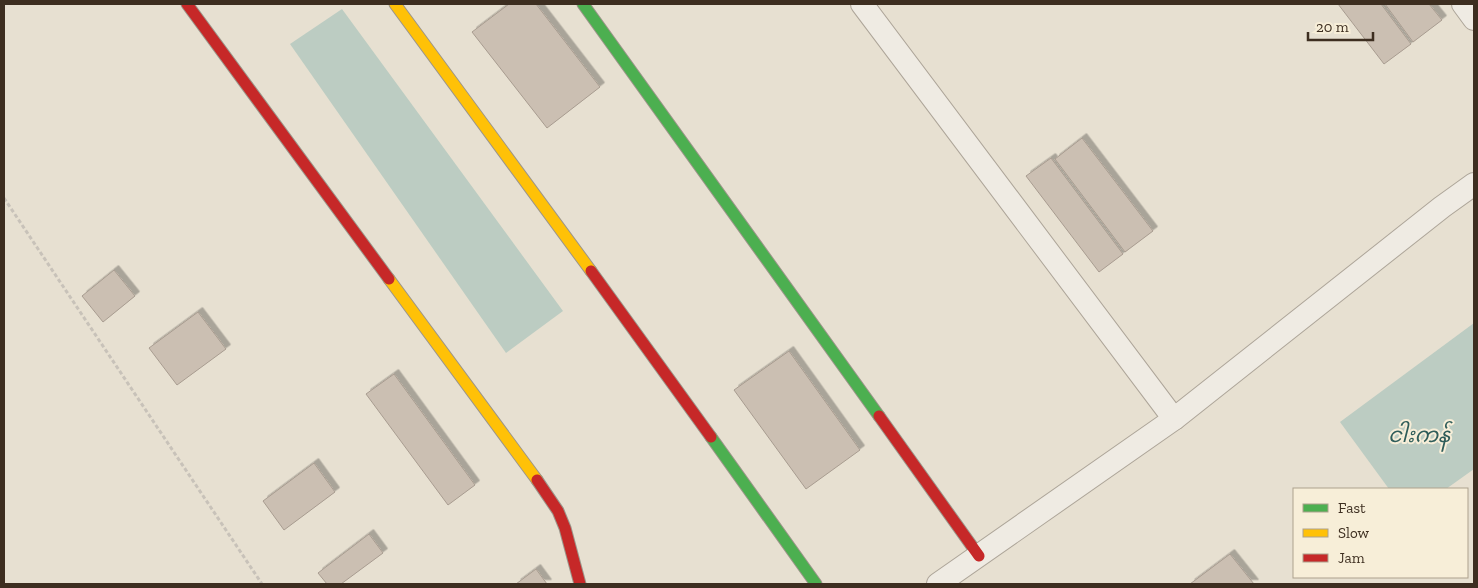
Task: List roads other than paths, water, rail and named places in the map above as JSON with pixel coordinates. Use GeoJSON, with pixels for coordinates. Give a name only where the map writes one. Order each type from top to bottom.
{"type":"FeatureCollection","features":[{"type":"Feature","properties":{"kind":"street"},"geometry":{"type":"LineString","coordinates":[[187,4],[558,511],[565,528],[580,584]]}},
{"type":"Feature","properties":{"kind":"street"},"geometry":{"type":"LineString","coordinates":[[395,4],[638,335],[816,584]]}},
{"type":"Feature","properties":{"kind":"street"},"geometry":{"type":"LineString","coordinates":[[583,4],[979,556]]}},
{"type":"Feature","properties":{"kind":"street"},"geometry":{"type":"LineString","coordinates":[[862,4],[1174,419]]}},
{"type":"Feature","properties":{"kind":"street"},"geometry":{"type":"LineString","coordinates":[[1464,4],[1474,19]]}},
{"type":"Feature","properties":{"kind":"street"},"geometry":{"type":"LineString","coordinates":[[938,584],[1174,419],[1442,207],[1474,184]]}},
{"type":"Feature","properties":{"kind":"water"},"geometry":{"type":"Polygon","coordinates":[[[342,9],[563,311],[506,353],[290,44],[342,9]]]}},
{"type":"Feature","properties":{"kind":"water","name":"ငါးကန်"},"geometry":{"type":"Polygon","coordinates":[[[1474,323],[1474,469],[1447,488],[1388,488],[1340,422],[1474,323]]]}}]}
